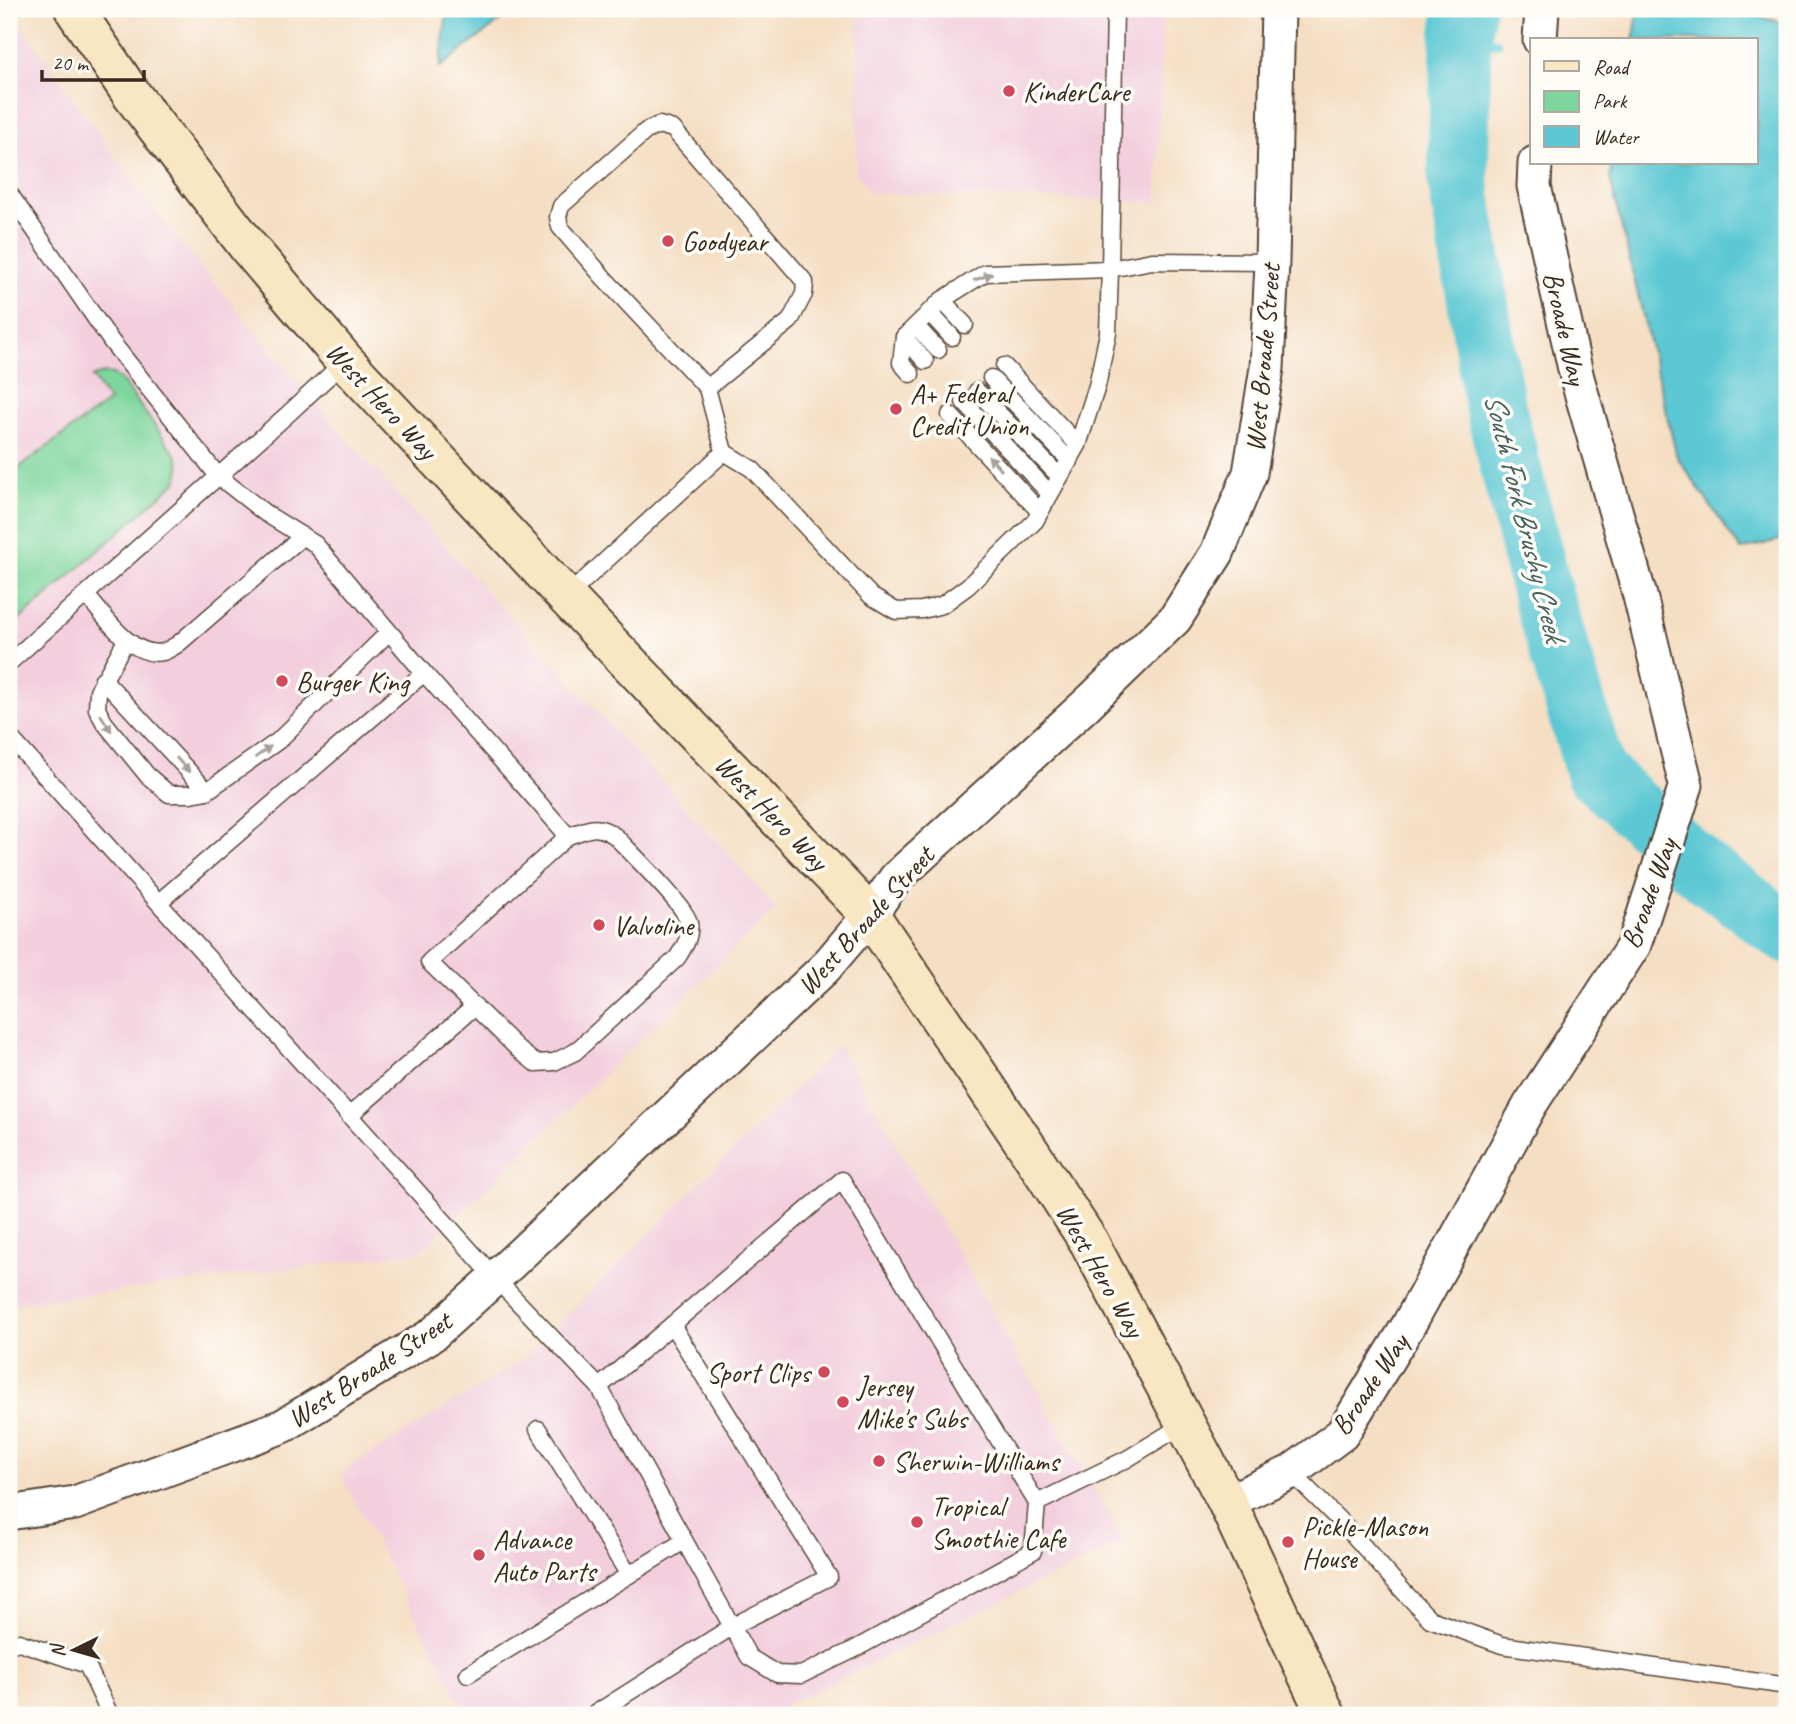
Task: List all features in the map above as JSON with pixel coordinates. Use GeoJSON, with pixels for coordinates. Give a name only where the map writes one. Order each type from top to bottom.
{"type":"FeatureCollection","features":[{"type":"Feature","properties":{"kind":"main road","name":"West Hero Way"},"geometry":{"type":"LineString","coordinates":[[74,9],[132,95],[241,237],[345,361],[870,915],[1018,1132],[1089,1242],[1227,1502],[1326,1715]]}},
{"type":"Feature","properties":{"kind":"street","name":"West Broade Street"},"geometry":{"type":"LineString","coordinates":[[9,1513],[75,1503],[284,1426],[432,1335],[818,976],[870,915],[896,878],[1087,704],[1175,619],[1217,553],[1250,473],[1267,368],[1278,9]]}},
{"type":"Feature","properties":{"kind":"street"},"geometry":{"type":"LineString","coordinates":[[1540,38],[1542,9]]}},
{"type":"Feature","properties":{"kind":"street","name":"Broade Way"},"geometry":{"type":"LineString","coordinates":[[1227,1502],[1290,1472],[1342,1434],[1408,1326],[1530,1105],[1634,945],[1686,785],[1640,596],[1577,378],[1534,187],[1535,164]]}},
{"type":"Feature","properties":{"kind":"lane"},"geometry":{"type":"LineString","coordinates":[[708,388],[790,321],[804,293],[805,282],[673,129],[659,125],[646,131],[561,206],[558,217],[560,228],[708,388],[724,452],[752,469],[871,596],[896,611],[922,610],[942,604],[968,586],[1035,521],[1079,445],[1097,387],[1108,333],[1115,9]]}},
{"type":"Feature","properties":{"kind":"lane"},"geometry":{"type":"LineString","coordinates":[[9,193],[111,341],[218,476],[265,513],[315,544],[568,836]]}},
{"type":"Feature","properties":{"kind":"lane"},"geometry":{"type":"LineString","coordinates":[[911,374],[901,363],[910,332],[942,300],[985,273],[1110,269],[1152,261],[1272,262]]}},
{"type":"Feature","properties":{"kind":"lane"},"geometry":{"type":"LineString","coordinates":[[942,300],[965,325]]}},
{"type":"Feature","properties":{"kind":"lane"},"geometry":{"type":"LineString","coordinates":[[929,312],[952,337]]}},
{"type":"Feature","properties":{"kind":"lane"},"geometry":{"type":"LineString","coordinates":[[910,332],[938,350]]}},
{"type":"Feature","properties":{"kind":"lane"},"geometry":{"type":"LineString","coordinates":[[910,332],[925,361]]}},
{"type":"Feature","properties":{"kind":"lane"},"geometry":{"type":"LineString","coordinates":[[9,663],[345,361]]}},
{"type":"Feature","properties":{"kind":"lane"},"geometry":{"type":"LineString","coordinates":[[1004,366],[1079,445]]}},
{"type":"Feature","properties":{"kind":"lane"},"geometry":{"type":"LineString","coordinates":[[991,378],[1070,461]]}},
{"type":"Feature","properties":{"kind":"lane"},"geometry":{"type":"LineString","coordinates":[[977,391],[1060,477]]}},
{"type":"Feature","properties":{"kind":"lane"},"geometry":{"type":"LineString","coordinates":[[964,402],[1050,494]]}},
{"type":"Feature","properties":{"kind":"lane"},"geometry":{"type":"LineString","coordinates":[[950,415],[1040,512]]}},
{"type":"Feature","properties":{"kind":"lane"},"geometry":{"type":"LineString","coordinates":[[566,597],[724,452]]}},
{"type":"Feature","properties":{"kind":"lane"},"geometry":{"type":"LineString","coordinates":[[86,595],[131,645],[146,651],[163,652],[177,644],[303,536]]}},
{"type":"Feature","properties":{"kind":"lane"},"geometry":{"type":"LineString","coordinates":[[126,640],[97,691],[97,709],[104,722],[148,775],[169,794],[191,794],[207,791],[278,741],[389,632]]}},
{"type":"Feature","properties":{"kind":"lane"},"geometry":{"type":"LineString","coordinates":[[159,902],[424,673]]}},
{"type":"Feature","properties":{"kind":"lane"},"geometry":{"type":"LineString","coordinates":[[103,679],[207,791]]}},
{"type":"Feature","properties":{"kind":"lane"},"geometry":{"type":"LineString","coordinates":[[9,736],[495,1278],[599,1387],[749,1657],[777,1674],[801,1675],[855,1649],[1032,1550],[1037,1503],[842,1180],[599,1387]]}},
{"type":"Feature","properties":{"kind":"lane"},"geometry":{"type":"LineString","coordinates":[[593,828],[604,829],[615,836],[678,904],[689,921],[689,939],[677,958],[575,1052],[554,1062],[535,1063],[429,962],[568,836],[593,828]]}},
{"type":"Feature","properties":{"kind":"lane"},"geometry":{"type":"LineString","coordinates":[[349,1116],[475,1006]]}},
{"type":"Feature","properties":{"kind":"lane"},"geometry":{"type":"LineString","coordinates":[[593,1715],[733,1626],[829,1577],[672,1325]]}},
{"type":"Feature","properties":{"kind":"lane"},"geometry":{"type":"LineString","coordinates":[[1037,1503],[1127,1459],[1186,1423]]}},
{"type":"Feature","properties":{"kind":"lane"},"geometry":{"type":"LineString","coordinates":[[538,1429],[629,1575]]}},
{"type":"Feature","properties":{"kind":"lane"},"geometry":{"type":"LineString","coordinates":[[1290,1472],[1348,1529],[1430,1619],[1502,1645],[1787,1686]]}},
{"type":"Feature","properties":{"kind":"lane"},"geometry":{"type":"LineString","coordinates":[[468,1674],[684,1541]]}},
{"type":"Feature","properties":{"kind":"lane"},"geometry":{"type":"LineString","coordinates":[[9,1645],[19,1642],[87,1665],[110,1715]]}},
{"type":"Feature","properties":{"kind":"shaded area"},"geometry":{"type":"Polygon","coordinates":[[[9,9],[154,211],[351,444],[776,909],[420,1252],[9,1305],[9,9]]]}},
{"type":"Feature","properties":{"kind":"shaded area","name":"KinderCare"},"geometry":{"type":"Polygon","coordinates":[[[858,9],[1163,9],[1157,202],[871,193],[856,173],[858,9]]]}},
{"type":"Feature","properties":{"kind":"shaded area"},"geometry":{"type":"Polygon","coordinates":[[[839,1045],[1124,1542],[765,1715],[467,1715],[340,1473],[521,1361],[839,1045]]]}},
{"type":"Feature","properties":{"kind":"green space"},"geometry":{"type":"Polygon","coordinates":[[[103,373],[113,374],[122,381],[176,455],[178,476],[175,483],[9,629],[9,475],[109,401],[92,377],[103,373]]]}},
{"type":"Feature","properties":{"kind":"water"},"geometry":{"type":"Polygon","coordinates":[[[447,9],[516,9],[440,67],[447,9]]]}},
{"type":"Feature","properties":{"kind":"water"},"geometry":{"type":"Polygon","coordinates":[[[1639,9],[1732,9],[1783,23],[1787,27],[1787,538],[1741,550],[1677,457],[1610,178],[1612,164],[1758,164],[1758,38],[1633,38],[1639,9]]]}},
{"type":"Feature","properties":{"kind":"waterway","name":"South Fork Brushy Creek"},"geometry":{"type":"LineString","coordinates":[[1465,9],[1461,37],[1458,180],[1494,402],[1544,600],[1596,773],[1701,869],[1787,933]]}},
{"type":"Feature","properties":{"kind":"waterway"},"geometry":{"type":"LineString","coordinates":[[1461,37],[1497,43]]}},
{"type":"Feature","properties":{"kind":"place","name":"KinderCare"},"geometry":{"type":"Point","coordinates":[1009,91]}},
{"type":"Feature","properties":{"kind":"place","name":"Goodyear"},"geometry":{"type":"Point","coordinates":[668,241]}},
{"type":"Feature","properties":{"kind":"place","name":"A+ Federal Credit Union"},"geometry":{"type":"Point","coordinates":[896,409]}},
{"type":"Feature","properties":{"kind":"place","name":"Burger King"},"geometry":{"type":"Point","coordinates":[282,681]}},
{"type":"Feature","properties":{"kind":"place","name":"Valvoline"},"geometry":{"type":"Point","coordinates":[599,925]}},
{"type":"Feature","properties":{"kind":"place","name":"Sport Clips"},"geometry":{"type":"Point","coordinates":[824,1372]}},
{"type":"Feature","properties":{"kind":"place","name":"Jersey Mike's Subs"},"geometry":{"type":"Point","coordinates":[843,1402]}},
{"type":"Feature","properties":{"kind":"place","name":"Sherwin-Williams"},"geometry":{"type":"Point","coordinates":[879,1461]}},
{"type":"Feature","properties":{"kind":"place","name":"Tropical Smoothie Cafe"},"geometry":{"type":"Point","coordinates":[917,1522]}},
{"type":"Feature","properties":{"kind":"place","name":"Pickle-Mason House"},"geometry":{"type":"Point","coordinates":[1288,1542]}},
{"type":"Feature","properties":{"kind":"place","name":"Advance Auto Parts"},"geometry":{"type":"Point","coordinates":[479,1555]}}]}
